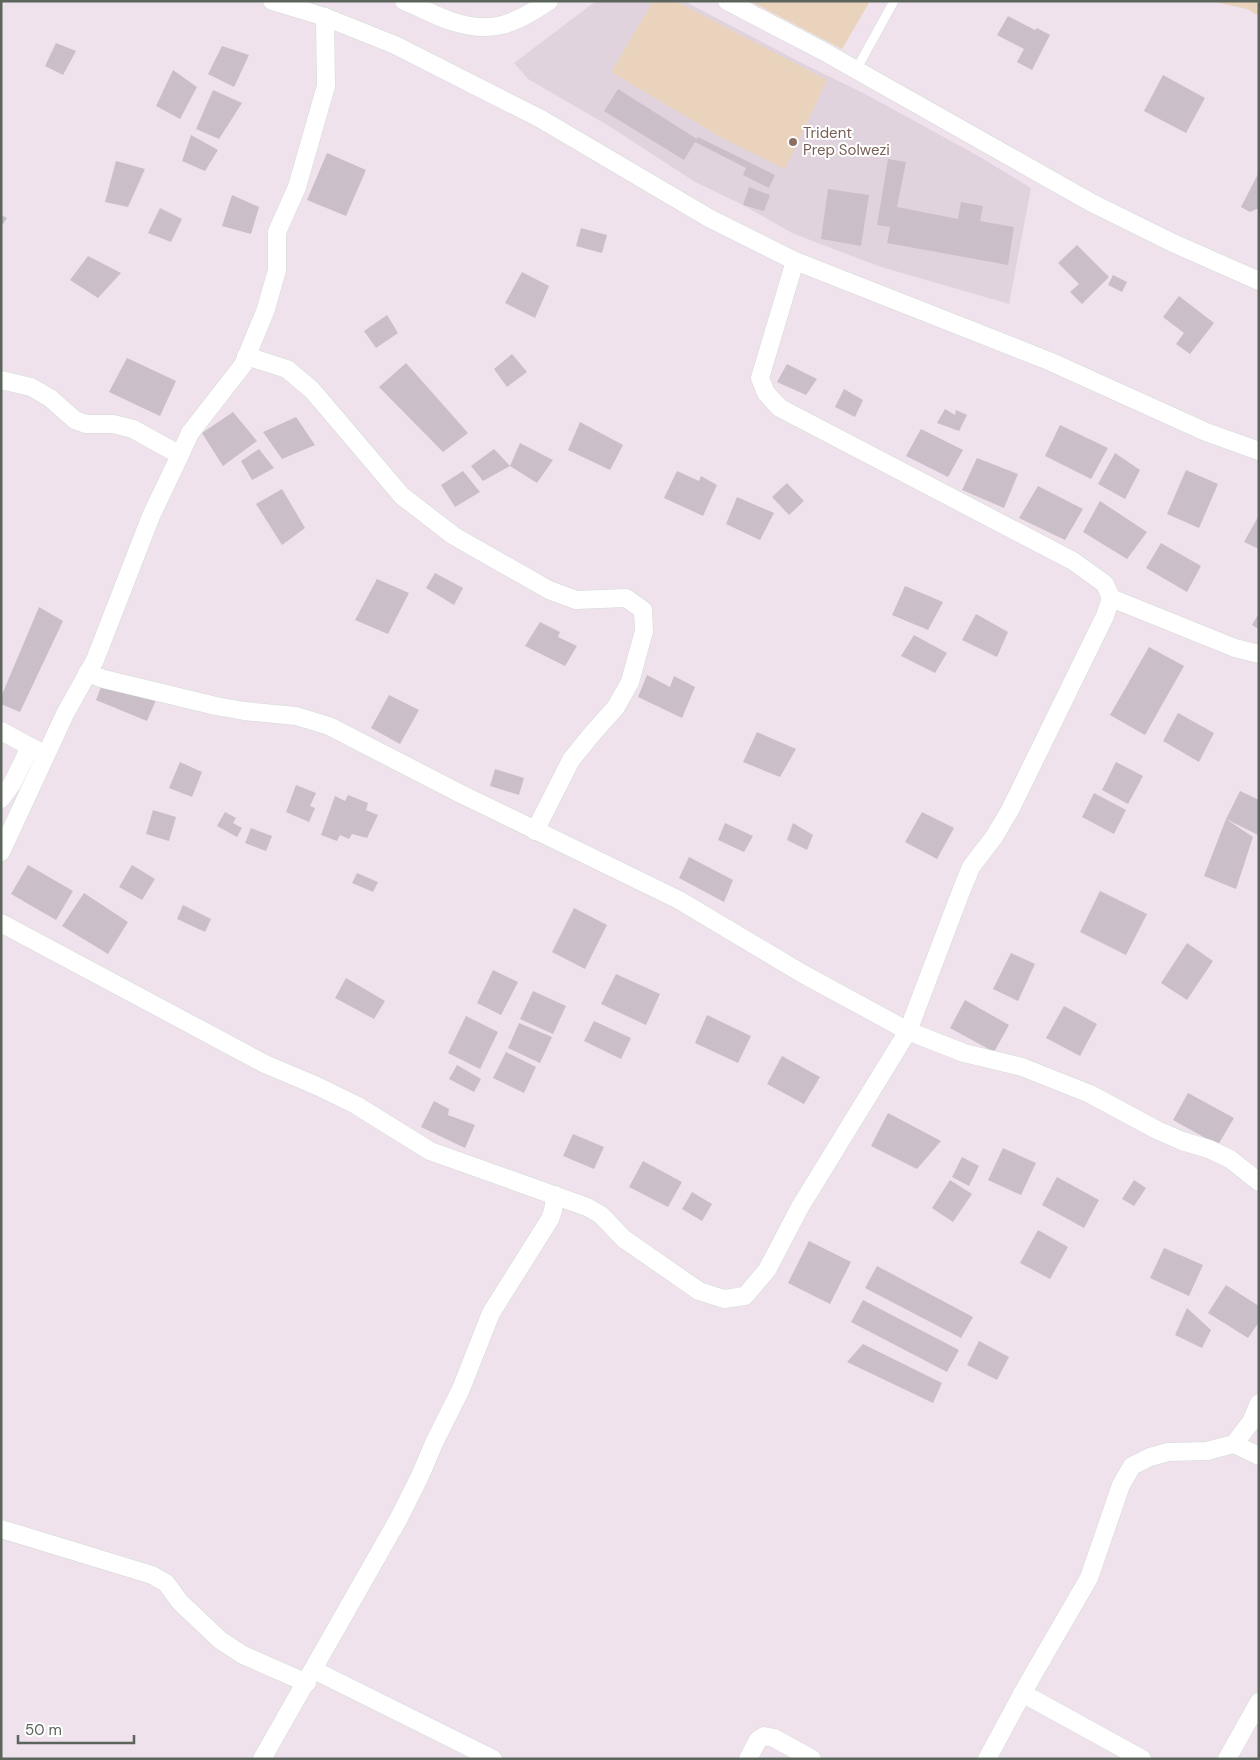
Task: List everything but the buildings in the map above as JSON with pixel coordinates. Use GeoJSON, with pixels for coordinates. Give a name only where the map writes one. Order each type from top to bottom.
{"type":"FeatureCollection","features":[{"type":"Feature","properties":{"kind":"street"},"geometry":{"type":"LineString","coordinates":[[272,1],[325,17],[395,45],[541,119],[709,218],[795,261],[1049,361],[1206,432],[1259,451]]}},
{"type":"Feature","properties":{"kind":"street"},"geometry":{"type":"LineString","coordinates":[[404,1],[451,21],[474,27],[488,28],[504,25],[532,12],[549,1]]}},
{"type":"Feature","properties":{"kind":"street"},"geometry":{"type":"LineString","coordinates":[[727,1],[856,70],[1092,203],[1173,243],[1259,281]]}},
{"type":"Feature","properties":{"kind":"street"},"geometry":{"type":"LineString","coordinates":[[1,852],[66,714],[94,660],[151,516],[190,433],[243,365],[266,309],[277,270],[278,232],[297,187],[326,86],[325,17]]}},
{"type":"Feature","properties":{"kind":"street"},"geometry":{"type":"LineString","coordinates":[[1,923],[265,1064],[318,1086],[356,1106],[430,1151],[587,1207],[601,1215],[624,1238],[700,1291],[724,1299],[745,1296],[767,1270],[800,1207],[908,1031],[971,867],[994,837],[1010,810],[1105,616],[1111,598],[1105,584],[1073,561],[780,408],[766,393],[760,378],[795,261]]}},
{"type":"Feature","properties":{"kind":"street"},"geometry":{"type":"LineString","coordinates":[[246,356],[287,369],[312,390],[402,496],[454,536],[549,590],[576,600],[626,598],[643,610],[644,630],[630,682],[616,707],[571,760],[535,831]]}},
{"type":"Feature","properties":{"kind":"street"},"geometry":{"type":"LineString","coordinates":[[1,380],[31,387],[50,398],[75,420],[86,424],[113,424],[132,429],[180,455]]}},
{"type":"Feature","properties":{"kind":"street"},"geometry":{"type":"LineString","coordinates":[[1111,598],[1235,648],[1259,654]]}},
{"type":"Feature","properties":{"kind":"street"},"geometry":{"type":"LineString","coordinates":[[87,674],[216,706],[296,716],[329,726],[535,831],[679,900],[803,974],[908,1031],[964,1053],[1022,1067],[1090,1094],[1182,1142],[1209,1149],[1230,1159],[1259,1182]]}},
{"type":"Feature","properties":{"kind":"street"},"geometry":{"type":"LineString","coordinates":[[1,731],[46,756]]}},
{"type":"Feature","properties":{"kind":"street"},"geometry":{"type":"LineString","coordinates":[[1,798],[12,784],[30,747]]}},
{"type":"Feature","properties":{"kind":"street"},"geometry":{"type":"LineString","coordinates":[[262,1759],[399,1518],[464,1382],[491,1313],[550,1219],[555,1195]]}},
{"type":"Feature","properties":{"kind":"street"},"geometry":{"type":"LineString","coordinates":[[987,1759],[1022,1693],[1089,1578],[1121,1485],[1132,1466],[1150,1457],[1168,1452],[1207,1451],[1234,1444],[1251,1422],[1259,1403]]}},
{"type":"Feature","properties":{"kind":"street"},"geometry":{"type":"LineString","coordinates":[[1234,1444],[1259,1456]]}},
{"type":"Feature","properties":{"kind":"street"},"geometry":{"type":"LineString","coordinates":[[1,1529],[152,1575],[166,1583],[180,1602],[220,1640],[243,1655],[310,1676],[493,1759]]}},
{"type":"Feature","properties":{"kind":"street"},"geometry":{"type":"LineString","coordinates":[[1022,1693],[1142,1759]]}},
{"type":"Feature","properties":{"kind":"street"},"geometry":{"type":"LineString","coordinates":[[1228,1759],[1259,1702]]}},
{"type":"Feature","properties":{"kind":"street"},"geometry":{"type":"LineString","coordinates":[[748,1759],[758,1740],[764,1736],[774,1738],[812,1759]]}},
{"type":"Feature","properties":{"kind":"lane"},"geometry":{"type":"LineString","coordinates":[[856,70],[894,1]]}},
{"type":"Feature","properties":{"kind":"shaded area","name":"Trident Prep Solwezi"},"geometry":{"type":"Polygon","coordinates":[[[596,1],[684,1],[867,95],[980,157],[1031,188],[1009,304],[878,266],[792,233],[743,205],[695,182],[609,126],[528,79],[514,63],[596,1]]]}},
{"type":"Feature","properties":{"kind":"shaded area"},"geometry":{"type":"Polygon","coordinates":[[[653,1],[679,3],[827,80],[785,169],[724,139],[611,72],[653,1]]]}},
{"type":"Feature","properties":{"kind":"shaded area"},"geometry":{"type":"Polygon","coordinates":[[[750,1],[870,1],[842,49],[750,1]]]}},
{"type":"Feature","properties":{"kind":"shaded area"},"geometry":{"type":"Polygon","coordinates":[[[1211,1],[1259,1],[1259,16],[1247,9],[1211,1]]]}},
{"type":"Feature","properties":{"kind":"place","name":"Trident Prep Solwezi"},"geometry":{"type":"Point","coordinates":[793,142]}}]}
